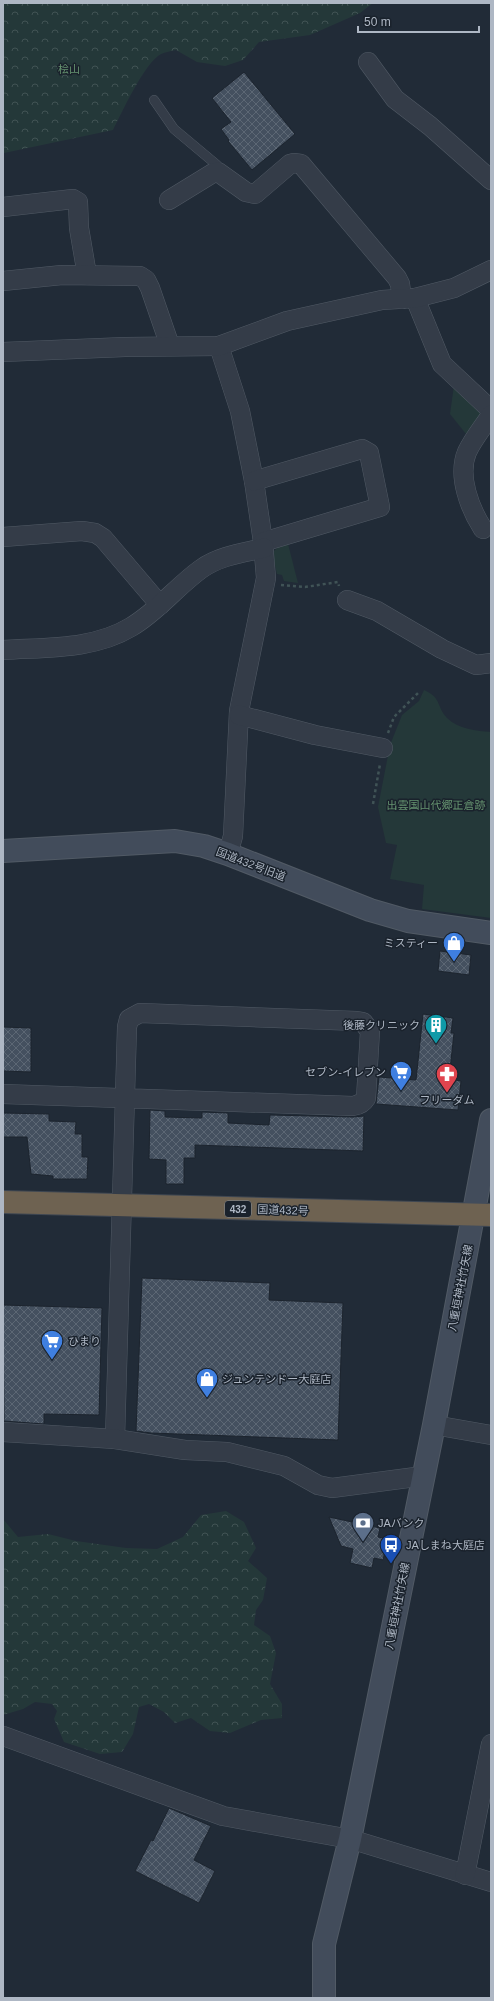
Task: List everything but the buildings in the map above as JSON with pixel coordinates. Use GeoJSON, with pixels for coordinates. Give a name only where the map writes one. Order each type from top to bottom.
{"type":"FeatureCollection","features":[{"type":"Feature","properties":{"kind":"highway","name":"国道432号"},"geometry":{"type":"LineString","coordinates":[[3,1202],[482,1215]]}},
{"type":"Feature","properties":{"kind":"main road","name":"国道432号旧道"},"geometry":{"type":"LineString","coordinates":[[3,851],[175,841],[204,846],[228,854],[370,910],[408,921],[491,933]]}},
{"type":"Feature","properties":{"kind":"main road","name":"八重垣神社竹矢線"},"geometry":{"type":"LineString","coordinates":[[324,1998],[324,1944],[350,1839],[423,1476],[482,1215],[491,1120]]}},
{"type":"Feature","properties":{"kind":"street"},"geometry":{"type":"LineString","coordinates":[[368,62],[395,99],[430,126],[491,180]]}},
{"type":"Feature","properties":{"kind":"street"},"geometry":{"type":"LineString","coordinates":[[168,200],[213,173],[218,172],[246,192],[252,194],[258,192],[290,164],[301,164],[397,278],[442,364],[491,410]]}},
{"type":"Feature","properties":{"kind":"street"},"geometry":{"type":"LineString","coordinates":[[3,207],[73,199],[78,202],[79,228],[87,275]]}},
{"type":"Feature","properties":{"kind":"street"},"geometry":{"type":"LineString","coordinates":[[3,352],[170,346],[219,346],[287,321],[382,300],[408,299],[454,288],[491,270]]}},
{"type":"Feature","properties":{"kind":"street"},"geometry":{"type":"LineString","coordinates":[[3,281],[62,275],[137,275],[144,278],[150,288],[170,346]]}},
{"type":"Feature","properties":{"kind":"street"},"geometry":{"type":"LineString","coordinates":[[219,346],[240,411],[254,481],[266,578],[239,714],[233,836],[228,854]]}},
{"type":"Feature","properties":{"kind":"street"},"geometry":{"type":"LineString","coordinates":[[483,529],[473,514],[467,498],[464,468],[466,454],[491,415]]}},
{"type":"Feature","properties":{"kind":"street"},"geometry":{"type":"LineString","coordinates":[[3,650],[69,646],[103,640],[131,627],[201,568],[220,558],[380,508],[369,453],[362,449],[254,481]]}},
{"type":"Feature","properties":{"kind":"street"},"geometry":{"type":"LineString","coordinates":[[3,537],[82,531],[95,533],[103,538],[160,604]]}},
{"type":"Feature","properties":{"kind":"street"},"geometry":{"type":"LineString","coordinates":[[346,600],[377,612],[442,649],[476,665],[491,663]]}},
{"type":"Feature","properties":{"kind":"street"},"geometry":{"type":"LineString","coordinates":[[239,714],[315,735],[383,748]]}},
{"type":"Feature","properties":{"kind":"street"},"geometry":{"type":"LineString","coordinates":[[3,1094],[125,1098],[358,1106],[366,1098],[370,1031],[362,1022],[357,1021],[140,1013],[129,1020],[127,1027],[125,1098],[122,1205],[115,1439]]}},
{"type":"Feature","properties":{"kind":"street"},"geometry":{"type":"LineString","coordinates":[[434,1425],[491,1435]]}},
{"type":"Feature","properties":{"kind":"street"},"geometry":{"type":"LineString","coordinates":[[3,1432],[115,1439],[185,1450],[227,1452],[284,1466],[318,1485],[332,1488],[423,1476]]}},
{"type":"Feature","properties":{"kind":"street"},"geometry":{"type":"LineString","coordinates":[[3,1736],[223,1816],[350,1839],[491,1882]]}},
{"type":"Feature","properties":{"kind":"street"},"geometry":{"type":"LineString","coordinates":[[465,1875],[488,1778],[491,1744]]}},
{"type":"Feature","properties":{"kind":"lane"},"geometry":{"type":"LineString","coordinates":[[154,100],[174,129],[217,165],[218,172]]}},
{"type":"Feature","properties":{"kind":"path"},"geometry":{"type":"LineString","coordinates":[[266,578],[278,579],[282,585],[296,587],[338,582],[341,593],[346,600]]}},
{"type":"Feature","properties":{"kind":"green space","name":"桧山"},"geometry":{"type":"Polygon","coordinates":[[[3,3],[373,3],[360,13],[310,35],[259,42],[243,60],[225,66],[197,62],[176,50],[163,53],[155,59],[141,77],[113,130],[3,153],[3,3]]]}},
{"type":"Feature","properties":{"kind":"green space"},"geometry":{"type":"Polygon","coordinates":[[[454,385],[481,410],[481,419],[466,434],[450,414],[454,385]]]}},
{"type":"Feature","properties":{"kind":"green space"},"geometry":{"type":"Polygon","coordinates":[[[288,544],[298,583],[284,581],[282,575],[277,574],[272,553],[279,546],[288,544]]]}},
{"type":"Feature","properties":{"kind":"green space","name":"出雲国山代郷正倉跡"},"geometry":{"type":"Polygon","coordinates":[[[424,690],[434,696],[444,714],[451,722],[468,729],[491,732],[491,918],[422,909],[424,885],[390,879],[397,845],[386,843],[378,807],[390,745],[402,715],[419,701],[424,690]]]}},
{"type":"Feature","properties":{"kind":"green space"},"geometry":{"type":"Polygon","coordinates":[[[226,1511],[244,1522],[256,1548],[248,1561],[267,1578],[263,1600],[256,1610],[254,1625],[270,1636],[276,1653],[270,1684],[282,1704],[282,1718],[261,1720],[230,1733],[210,1731],[191,1718],[175,1723],[164,1712],[149,1704],[139,1707],[133,1734],[122,1752],[100,1754],[64,1742],[54,1719],[57,1711],[52,1704],[35,1702],[23,1709],[3,1715],[3,1519],[18,1537],[48,1534],[76,1541],[126,1548],[157,1549],[183,1537],[201,1515],[226,1511]]]}},
{"type":"Feature","properties":{"kind":"place","name":"ミスティー"},"geometry":{"type":"Point","coordinates":[454,962]}},
{"type":"Feature","properties":{"kind":"place","name":"後藤クリニック"},"geometry":{"type":"Point","coordinates":[436,1044]}},
{"type":"Feature","properties":{"kind":"place","name":"セブン-イレブン"},"geometry":{"type":"Point","coordinates":[401,1092]}},
{"type":"Feature","properties":{"kind":"place","name":"フリーダム"},"geometry":{"type":"Point","coordinates":[447,1094]}},
{"type":"Feature","properties":{"kind":"place","name":"ひまり"},"geometry":{"type":"Point","coordinates":[52,1360]}},
{"type":"Feature","properties":{"kind":"place","name":"ジュンテンドー大庭店"},"geometry":{"type":"Point","coordinates":[207,1398]}},
{"type":"Feature","properties":{"kind":"place","name":"JAバンク"},"geometry":{"type":"Point","coordinates":[363,1542]}},
{"type":"Feature","properties":{"kind":"place","name":"JAしまね大庭店"},"geometry":{"type":"Point","coordinates":[391,1564]}}]}
